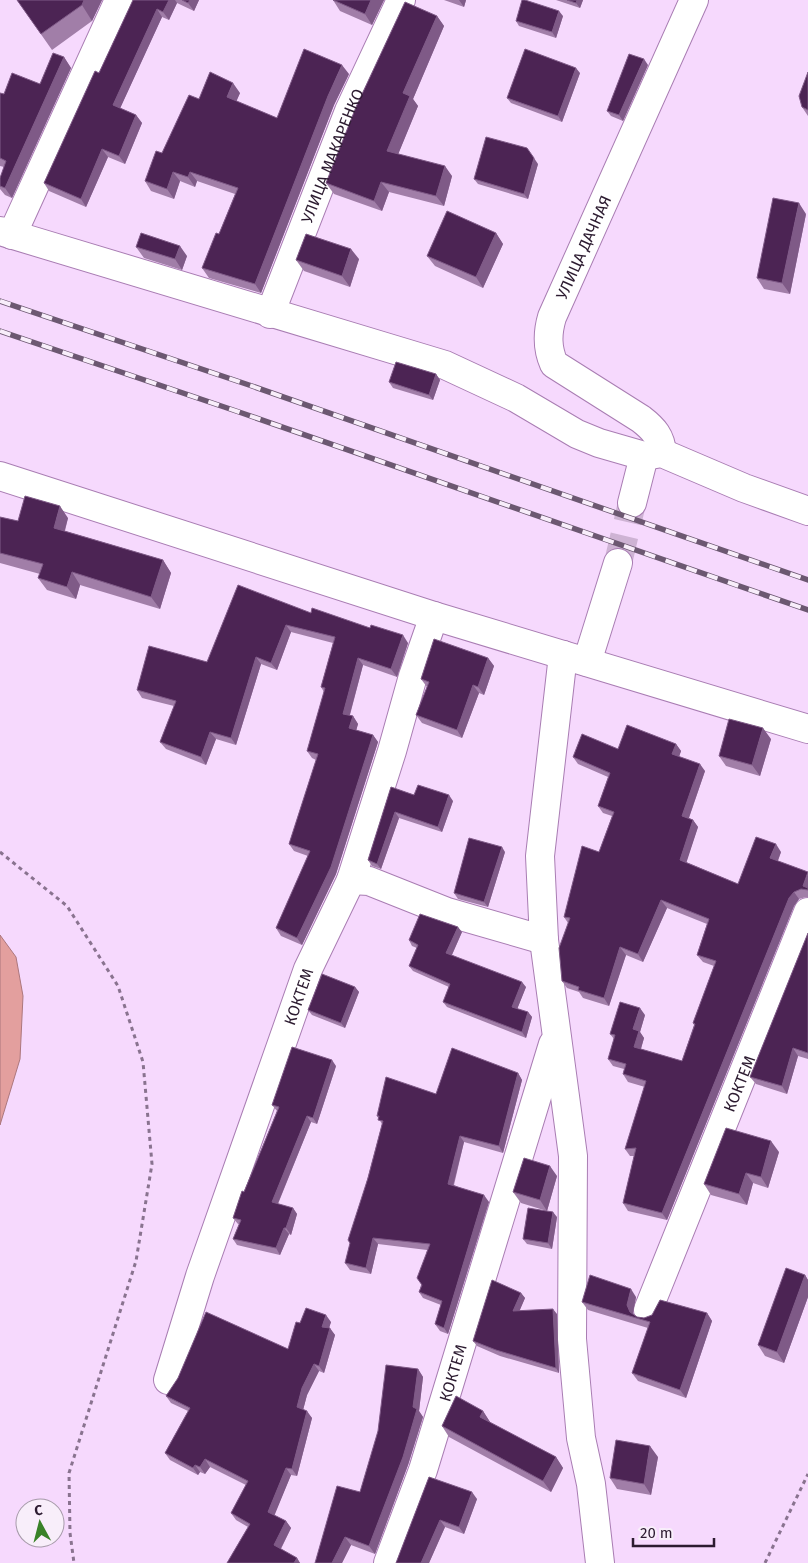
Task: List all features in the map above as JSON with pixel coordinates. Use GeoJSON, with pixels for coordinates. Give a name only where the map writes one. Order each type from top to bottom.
{"type":"FeatureCollection","features":[{"type":"Feature","properties":{"kind":"street"},"geometry":{"type":"LineString","coordinates":[[119,0],[6,233],[136,270],[270,314],[445,365],[516,398],[576,434],[620,451],[653,455],[808,511]]}},
{"type":"Feature","properties":{"kind":"street","name":"УЛИЦА МАКАРЕНКО"},"geometry":{"type":"LineString","coordinates":[[270,314],[348,111],[401,0]]}},
{"type":"Feature","properties":{"kind":"street","name":"УЛИЦА ДАЧНАЯ"},"geometry":{"type":"LineString","coordinates":[[653,455],[661,442],[653,429],[641,419],[554,364],[549,353],[549,328],[556,308],[694,0]]}},
{"type":"Feature","properties":{"kind":"street"},"geometry":{"type":"LineString","coordinates":[[632,503],[653,455]]}},
{"type":"Feature","properties":{"kind":"street"},"geometry":{"type":"LineString","coordinates":[[0,476],[434,616],[808,729]]}},
{"type":"Feature","properties":{"kind":"street","name":"КОКТЕМ"},"geometry":{"type":"LineString","coordinates":[[600,1563],[591,1484],[581,1438],[572,1339],[572,1156],[544,940],[540,856],[575,659],[618,563]]}},
{"type":"Feature","properties":{"kind":"street","name":"КОКТЕМ"},"geometry":{"type":"LineString","coordinates":[[168,1380],[200,1276],[308,969],[351,880],[392,751],[413,676],[434,616]]}},
{"type":"Feature","properties":{"kind":"street"},"geometry":{"type":"LineString","coordinates":[[351,880],[369,880],[447,912],[544,940]]}},
{"type":"Feature","properties":{"kind":"street","name":"КОКТЕМ"},"geometry":{"type":"LineString","coordinates":[[648,1310],[808,912]]}},
{"type":"Feature","properties":{"kind":"street","name":"КОКТЕМ"},"geometry":{"type":"LineString","coordinates":[[388,1563],[423,1470],[555,1035]]}},
{"type":"Feature","properties":{"kind":"path"},"geometry":{"type":"LineString","coordinates":[[0,852],[66,906],[118,986],[143,1062],[152,1164],[136,1261],[69,1473],[70,1533],[74,1563]]}},
{"type":"Feature","properties":{"kind":"path"},"geometry":{"type":"LineString","coordinates":[[765,1563],[808,1474]]}},
{"type":"Feature","properties":{"kind":"shaded area"},"geometry":{"type":"Polygon","coordinates":[[[0,935],[16,957],[23,996],[20,1059],[0,1125],[0,935]]]}},
{"type":"Feature","properties":{"kind":"building"},"geometry":{"type":"Polygon","coordinates":[[[17,0],[84,0],[82,5],[41,34],[17,0]]]}},
{"type":"Feature","properties":{"kind":"building"},"geometry":{"type":"Polygon","coordinates":[[[133,0],[169,0],[163,12],[157,9],[113,105],[136,115],[119,156],[102,149],[81,199],[44,183],[95,71],[99,73],[133,0]]]}},
{"type":"Feature","properties":{"kind":"building"},"geometry":{"type":"Polygon","coordinates":[[[333,0],[371,0],[365,14],[333,0]]]}},
{"type":"Feature","properties":{"kind":"building"},"geometry":{"type":"Polygon","coordinates":[[[522,0],[559,11],[552,32],[516,21],[522,0]]]}},
{"type":"Feature","properties":{"kind":"building"},"geometry":{"type":"Polygon","coordinates":[[[405,2],[437,16],[403,93],[410,96],[387,151],[445,166],[436,196],[381,182],[374,201],[326,183],[356,107],[405,2]]]}},
{"type":"Feature","properties":{"kind":"building"},"geometry":{"type":"Polygon","coordinates":[[[304,49],[342,65],[328,96],[255,284],[202,268],[216,233],[219,234],[238,188],[190,172],[188,177],[173,172],[167,189],[145,181],[156,151],[162,153],[189,95],[199,99],[210,72],[233,83],[227,97],[277,118],[304,49]]]}},
{"type":"Feature","properties":{"kind":"building"},"geometry":{"type":"Polygon","coordinates":[[[525,49],[576,68],[558,116],[507,98],[525,49]]]}},
{"type":"Feature","properties":{"kind":"building"},"geometry":{"type":"Polygon","coordinates":[[[53,53],[64,57],[5,188],[0,186],[0,178],[6,161],[0,158],[0,93],[4,94],[12,73],[40,84],[53,53]]]}},
{"type":"Feature","properties":{"kind":"building"},"geometry":{"type":"Polygon","coordinates":[[[629,54],[644,59],[619,115],[607,111],[629,54]]]}},
{"type":"Feature","properties":{"kind":"building"},"geometry":{"type":"Polygon","coordinates":[[[808,72],[808,110],[802,107],[799,96],[808,72]]]}},
{"type":"Feature","properties":{"kind":"building"},"geometry":{"type":"Polygon","coordinates":[[[486,137],[527,148],[534,158],[524,194],[474,179],[486,137]]]}},
{"type":"Feature","properties":{"kind":"building"},"geometry":{"type":"Polygon","coordinates":[[[773,198],[799,203],[782,283],[757,278],[773,198]]]}},
{"type":"Feature","properties":{"kind":"building"},"geometry":{"type":"Polygon","coordinates":[[[447,211],[496,233],[476,277],[427,256],[447,211]]]}},
{"type":"Feature","properties":{"kind":"building"},"geometry":{"type":"Polygon","coordinates":[[[141,233],[180,246],[175,259],[136,247],[141,233]]]}},
{"type":"Feature","properties":{"kind":"building"},"geometry":{"type":"Polygon","coordinates":[[[306,234],[351,249],[342,276],[296,260],[306,234]]]}},
{"type":"Feature","properties":{"kind":"building"},"geometry":{"type":"Polygon","coordinates":[[[396,362],[436,374],[429,395],[389,382],[396,362]]]}},
{"type":"Feature","properties":{"kind":"building"},"geometry":{"type":"Polygon","coordinates":[[[25,496],[60,506],[54,528],[163,560],[151,597],[72,572],[67,587],[38,578],[43,564],[0,553],[0,517],[18,521],[25,496]]]}},
{"type":"Feature","properties":{"kind":"building"},"geometry":{"type":"Polygon","coordinates":[[[238,585],[311,613],[312,608],[370,628],[371,625],[403,635],[391,669],[358,658],[343,714],[353,716],[349,728],[373,735],[331,867],[297,938],[276,928],[310,851],[289,844],[318,754],[307,751],[325,688],[321,687],[335,637],[286,625],[271,663],[256,657],[231,738],[210,732],[201,757],[160,742],[176,701],[137,690],[149,646],[207,662],[238,585]]]}},
{"type":"Feature","properties":{"kind":"building"},"geometry":{"type":"Polygon","coordinates":[[[434,639],[488,658],[478,687],[473,685],[457,730],[416,715],[429,682],[421,679],[434,639]]]}},
{"type":"Feature","properties":{"kind":"building"},"geometry":{"type":"Polygon","coordinates":[[[729,719],[763,728],[752,765],[719,756],[729,719]]]}},
{"type":"Feature","properties":{"kind":"building"},"geometry":{"type":"Polygon","coordinates":[[[627,725],[676,744],[672,754],[700,764],[682,816],[693,820],[680,860],[738,884],[756,837],[776,844],[770,858],[808,872],[803,886],[808,888],[808,890],[801,889],[794,892],[789,898],[662,1213],[623,1203],[636,1148],[625,1149],[646,1081],[623,1074],[626,1064],[608,1059],[615,1035],[610,1034],[620,1002],[640,1008],[633,1029],[639,1031],[634,1047],[682,1061],[695,1024],[693,1023],[716,961],[697,955],[709,919],[661,900],[638,954],[620,947],[604,998],[578,990],[579,987],[562,981],[559,948],[570,918],[564,917],[582,846],[599,852],[614,812],[598,806],[610,773],[573,757],[582,734],[618,749],[627,725]]]}},
{"type":"Feature","properties":{"kind":"building"},"geometry":{"type":"Polygon","coordinates":[[[418,785],[449,795],[438,827],[395,812],[377,864],[368,860],[391,787],[414,795],[418,785]]]}},
{"type":"Feature","properties":{"kind":"building"},"geometry":{"type":"Polygon","coordinates":[[[469,838],[502,847],[484,902],[454,893],[469,838]]]}},
{"type":"Feature","properties":{"kind":"building"},"geometry":{"type":"Polygon","coordinates":[[[420,914],[458,927],[446,953],[522,982],[512,1007],[528,1012],[522,1032],[443,1002],[450,984],[409,966],[418,945],[409,940],[420,914]]]}},
{"type":"Feature","properties":{"kind":"building"},"geometry":{"type":"Polygon","coordinates":[[[808,933],[808,1053],[793,1048],[782,1086],[750,1077],[808,933]]]}},
{"type":"Feature","properties":{"kind":"building"},"geometry":{"type":"Polygon","coordinates":[[[322,974],[355,987],[341,1023],[308,1010],[322,974]]]}},
{"type":"Feature","properties":{"kind":"building"},"geometry":{"type":"Polygon","coordinates":[[[292,1047],[332,1060],[313,1118],[307,1116],[272,1202],[293,1208],[276,1248],[233,1239],[241,1220],[233,1218],[242,1191],[244,1192],[279,1107],[272,1105],[292,1047]]]}},
{"type":"Feature","properties":{"kind":"building"},"geometry":{"type":"Polygon","coordinates":[[[452,1048],[518,1073],[499,1146],[460,1136],[448,1184],[484,1195],[444,1328],[435,1324],[442,1301],[419,1292],[422,1285],[417,1278],[430,1244],[373,1238],[366,1268],[345,1263],[350,1243],[348,1240],[368,1178],[383,1121],[378,1120],[379,1116],[377,1116],[386,1077],[436,1094],[452,1048]]]}},
{"type":"Feature","properties":{"kind":"building"},"geometry":{"type":"Polygon","coordinates":[[[726,1128],[771,1141],[761,1177],[746,1173],[739,1194],[704,1184],[726,1128]]]}},
{"type":"Feature","properties":{"kind":"building"},"geometry":{"type":"Polygon","coordinates":[[[524,1158],[550,1166],[540,1200],[513,1192],[524,1158]]]}},
{"type":"Feature","properties":{"kind":"building"},"geometry":{"type":"Polygon","coordinates":[[[528,1208],[553,1212],[548,1243],[523,1239],[528,1208]]]}},
{"type":"Feature","properties":{"kind":"building"},"geometry":{"type":"Polygon","coordinates":[[[786,1268],[805,1275],[777,1352],[758,1345],[786,1268]]]}},
{"type":"Feature","properties":{"kind":"building"},"geometry":{"type":"Polygon","coordinates":[[[590,1275],[631,1289],[627,1305],[630,1312],[637,1317],[644,1318],[652,1315],[660,1300],[707,1313],[680,1390],[632,1373],[650,1322],[582,1302],[590,1275]]]}},
{"type":"Feature","properties":{"kind":"building"},"geometry":{"type":"Polygon","coordinates":[[[492,1280],[521,1293],[513,1311],[553,1309],[556,1368],[473,1341],[492,1280]]]}},
{"type":"Feature","properties":{"kind":"building"},"geometry":{"type":"Polygon","coordinates":[[[306,1308],[326,1315],[322,1327],[330,1328],[319,1366],[314,1364],[302,1388],[297,1407],[307,1411],[292,1469],[286,1468],[268,1512],[286,1521],[274,1545],[297,1558],[294,1563],[227,1563],[250,1524],[231,1513],[248,1481],[205,1459],[200,1467],[195,1465],[193,1468],[165,1453],[190,1408],[166,1396],[178,1378],[206,1312],[288,1349],[296,1322],[300,1323],[306,1308]]]}},
{"type":"Feature","properties":{"kind":"building"},"geometry":{"type":"Polygon","coordinates":[[[386,1365],[418,1369],[413,1407],[417,1409],[403,1457],[369,1546],[345,1537],[332,1563],[315,1563],[337,1486],[360,1492],[378,1431],[386,1365]]]}},
{"type":"Feature","properties":{"kind":"building"},"geometry":{"type":"Polygon","coordinates":[[[456,1396],[483,1411],[480,1417],[556,1457],[543,1481],[442,1426],[456,1396]]]}},
{"type":"Feature","properties":{"kind":"building"},"geometry":{"type":"Polygon","coordinates":[[[616,1440],[650,1446],[644,1484],[610,1478],[616,1440]]]}},
{"type":"Feature","properties":{"kind":"building"},"geometry":{"type":"Polygon","coordinates":[[[429,1477],[472,1492],[459,1527],[440,1520],[421,1563],[396,1563],[429,1477]]]}},
{"type":"Feature","properties":{"kind":"tunnel"},"geometry":{"type":"LineString","coordinates":[[618,563],[632,503]]}},
{"type":"Feature","properties":{"kind":"railway"},"geometry":{"type":"LineString","coordinates":[[0,301],[249,385],[808,580]]}},
{"type":"Feature","properties":{"kind":"railway"},"geometry":{"type":"LineString","coordinates":[[0,331],[808,610]]}}]}
